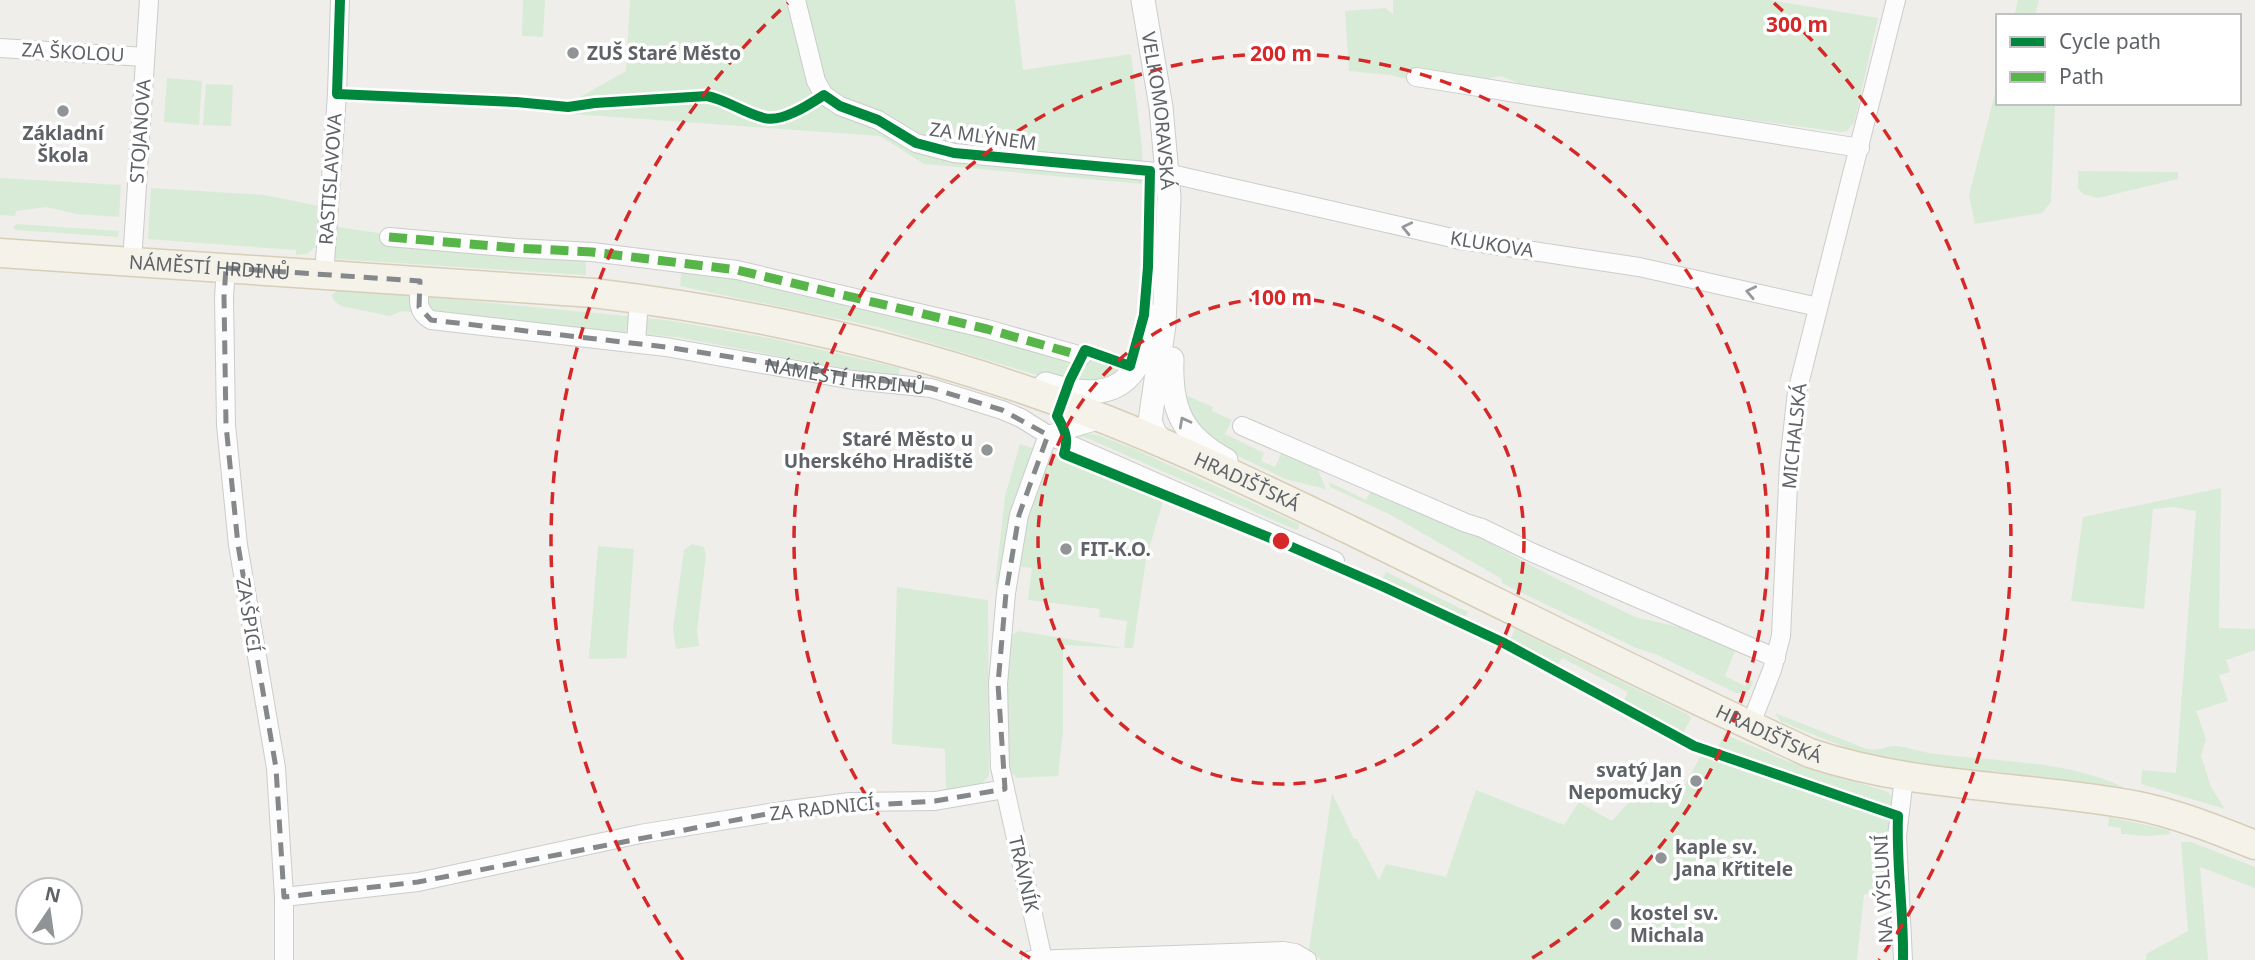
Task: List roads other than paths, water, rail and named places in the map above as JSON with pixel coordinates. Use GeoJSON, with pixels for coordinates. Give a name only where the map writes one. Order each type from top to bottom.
{"type":"FeatureCollection","features":[{"type":"Feature","properties":{"kind":"main road","name":"NÁMĚSTÍ HRDINŮ"},"geometry":{"type":"LineString","coordinates":[[0,253],[557,290],[639,299],[766,320],[889,348],[997,380],[1103,419],[1173,449]]}},
{"type":"Feature","properties":{"kind":"main road","name":"HRADIŠŤSKÁ"},"geometry":{"type":"LineString","coordinates":[[1173,449],[1307,510],[1810,753],[1835,762],[1904,778],[2138,807],[2199,824],[2255,845]]}},
{"type":"Feature","properties":{"kind":"street","name":"STOJANOVA"},"geometry":{"type":"LineString","coordinates":[[132,262],[149,0]]}},
{"type":"Feature","properties":{"kind":"street","name":"RASTISLAVOVA"},"geometry":{"type":"LineString","coordinates":[[324,275],[337,94],[340,0]]}},
{"type":"Feature","properties":{"kind":"street","name":"ZA MLÝNEM"},"geometry":{"type":"LineString","coordinates":[[796,0],[816,82],[824,94],[840,106],[878,120],[916,144],[954,153],[1167,173]]}},
{"type":"Feature","properties":{"kind":"street","name":"VELKOMORAVSKÁ"},"geometry":{"type":"LineString","coordinates":[[1143,0],[1161,107],[1169,221],[1164,325],[1150,421],[1160,441],[1173,449]]}},
{"type":"Feature","properties":{"kind":"street","name":"MICHALSKÁ"},"geometry":{"type":"LineString","coordinates":[[1750,726],[1776,658],[1782,626],[1792,428],[1797,392],[1896,0]]}},
{"type":"Feature","properties":{"kind":"street","name":"ZA ŠKOLOU"},"geometry":{"type":"LineString","coordinates":[[0,48],[145,57]]}},
{"type":"Feature","properties":{"kind":"street"},"geometry":{"type":"LineString","coordinates":[[1416,77],[1860,148]]}},
{"type":"Feature","properties":{"kind":"street","name":"KLUKOVA"},"geometry":{"type":"LineString","coordinates":[[1167,173],[1461,240],[1639,267],[1818,307]]}},
{"type":"Feature","properties":{"kind":"street","name":"VELKOMORAVSKÁ"},"geometry":{"type":"LineString","coordinates":[[997,380],[1002,374],[1022,377],[1066,391],[1095,392],[1119,386],[1136,369],[1144,354],[1151,324],[1160,250],[1169,221]]}},
{"type":"Feature","properties":{"kind":"street"},"geometry":{"type":"LineString","coordinates":[[389,237],[592,252],[737,270],[987,329],[1082,356]]}},
{"type":"Feature","properties":{"kind":"street","name":"ZA ŠPICÍ"},"geometry":{"type":"LineString","coordinates":[[226,268],[224,310],[227,439],[238,545],[276,768],[284,897],[284,960]]}},
{"type":"Feature","properties":{"kind":"street","name":"VELKOMORAVSKÁ"},"geometry":{"type":"LineString","coordinates":[[1168,270],[1176,292],[1171,385],[1182,421],[1198,442],[1224,459],[1266,478],[1307,510]]}},
{"type":"Feature","properties":{"kind":"street","name":"NÁMĚSTÍ HRDINŮ"},"geometry":{"type":"LineString","coordinates":[[420,281],[419,307],[431,320],[636,343],[853,380],[931,388],[1002,410],[1048,435]]}},
{"type":"Feature","properties":{"kind":"street"},"geometry":{"type":"LineString","coordinates":[[636,343],[639,299]]}},
{"type":"Feature","properties":{"kind":"street"},"geometry":{"type":"LineString","coordinates":[[997,380],[1007,380],[1028,387],[1132,426],[1140,423],[1152,406]]}},
{"type":"Feature","properties":{"kind":"street"},"geometry":{"type":"LineString","coordinates":[[997,380],[1042,424],[1048,435],[1019,515],[1006,593],[998,684],[1000,767],[1005,789]]}},
{"type":"Feature","properties":{"kind":"street"},"geometry":{"type":"LineString","coordinates":[[1048,435],[1103,419]]}},
{"type":"Feature","properties":{"kind":"street"},"geometry":{"type":"LineString","coordinates":[[1242,426],[1776,658]]}},
{"type":"Feature","properties":{"kind":"street","name":"HRADIŠŤSKÁ"},"geometry":{"type":"LineString","coordinates":[[1048,435],[1335,561]]}},
{"type":"Feature","properties":{"kind":"street","name":"HRADIŠŤSKÁ"},"geometry":{"type":"LineString","coordinates":[[1305,546],[1307,510]]}},
{"type":"Feature","properties":{"kind":"street","name":"NA VÝSLUNÍ"},"geometry":{"type":"LineString","coordinates":[[1903,960],[1897,835],[1904,778]]}},
{"type":"Feature","properties":{"kind":"street","name":"ZA RADNICÍ"},"geometry":{"type":"LineString","coordinates":[[284,897],[418,882],[640,834],[782,811],[850,802],[935,801],[1005,789]]}},
{"type":"Feature","properties":{"kind":"street","name":"TRÁVNÍK"},"geometry":{"type":"LineString","coordinates":[[1005,789],[1039,960]]}},
{"type":"Feature","properties":{"kind":"street"},"geometry":{"type":"LineString","coordinates":[[1039,960],[1283,951],[1307,960]]}},
{"type":"Feature","properties":{"kind":"place","name":"ZUŠ Staré Město"},"geometry":{"type":"Point","coordinates":[573,53]}},
{"type":"Feature","properties":{"kind":"place","name":"Základní Škola"},"geometry":{"type":"Point","coordinates":[63,111]}},
{"type":"Feature","properties":{"kind":"place","name":"Staré Město u Uherského Hradiště"},"geometry":{"type":"Point","coordinates":[987,450]}},
{"type":"Feature","properties":{"kind":"place","name":"FIT-K.O."},"geometry":{"type":"Point","coordinates":[1066,549]}},
{"type":"Feature","properties":{"kind":"place","name":"svatý Jan Nepomucký"},"geometry":{"type":"Point","coordinates":[1696,781]}},
{"type":"Feature","properties":{"kind":"place","name":"kaple sv. Jana Křtitele"},"geometry":{"type":"Point","coordinates":[1661,858]}},
{"type":"Feature","properties":{"kind":"place","name":"kostel sv. Michala"},"geometry":{"type":"Point","coordinates":[1616,924]}}]}
